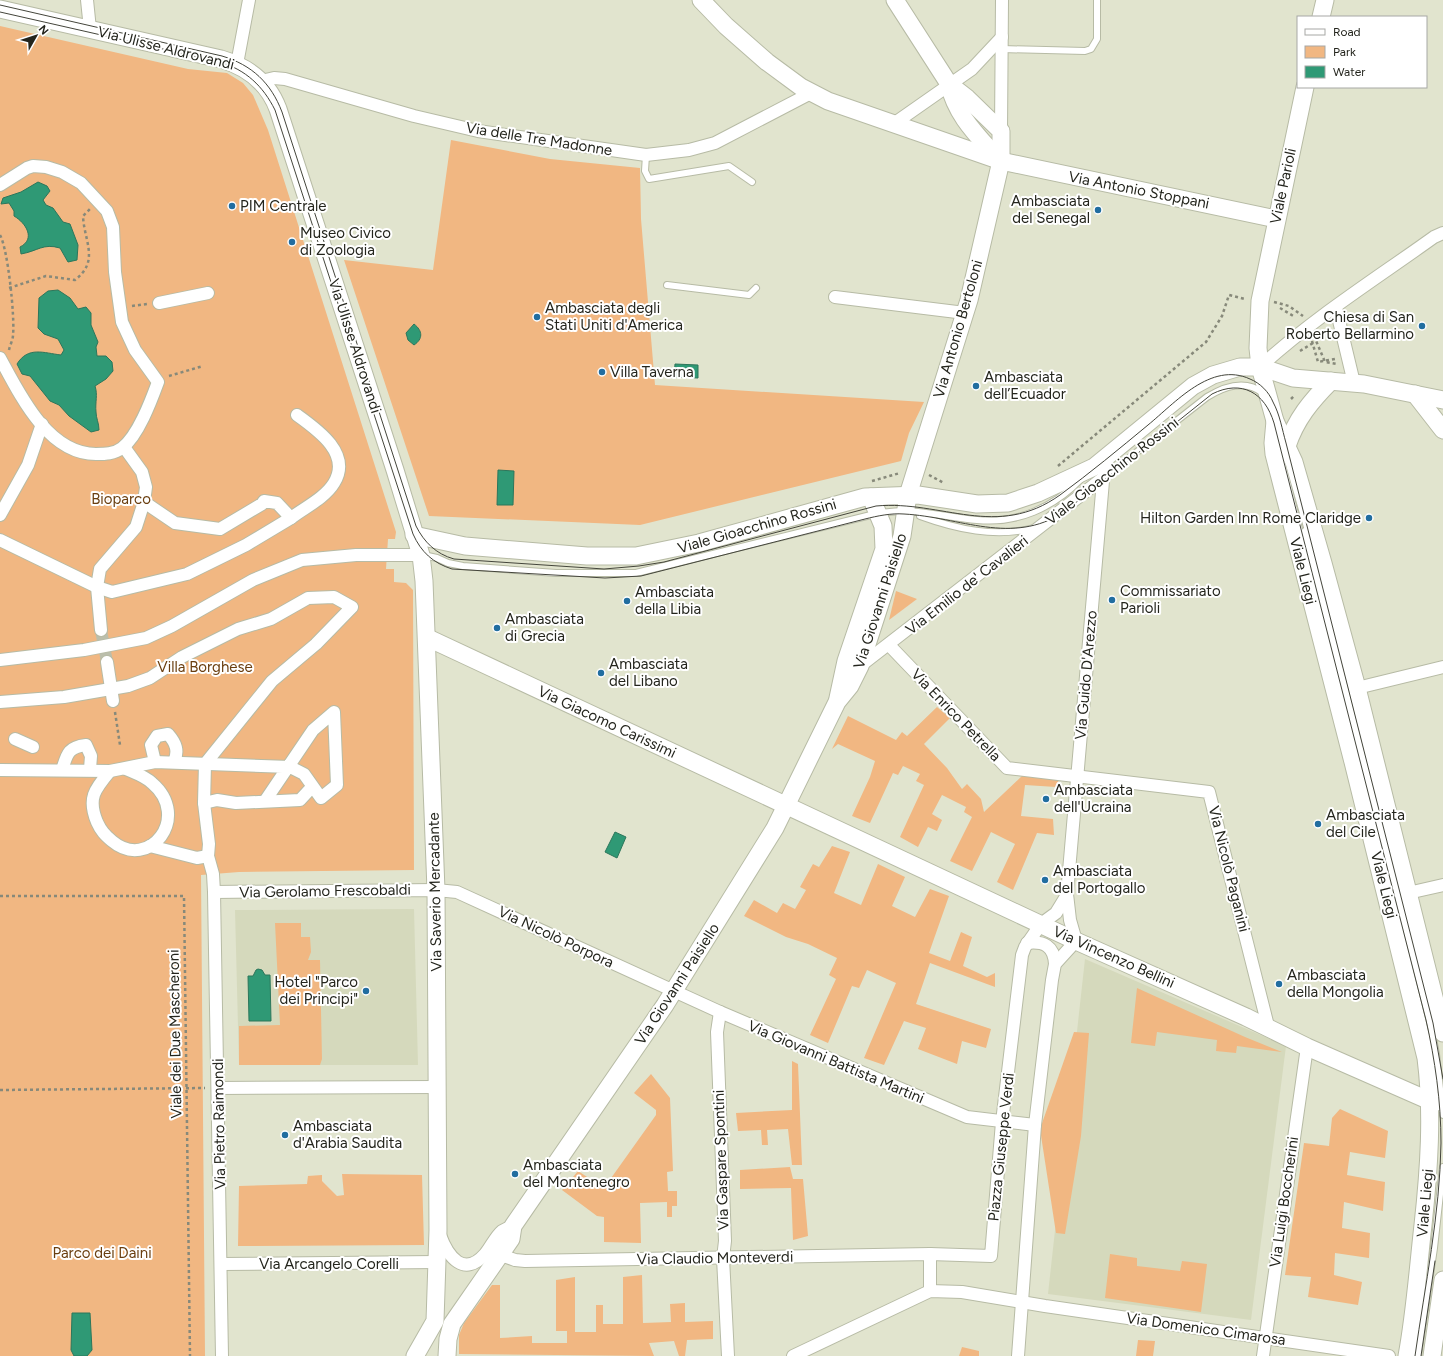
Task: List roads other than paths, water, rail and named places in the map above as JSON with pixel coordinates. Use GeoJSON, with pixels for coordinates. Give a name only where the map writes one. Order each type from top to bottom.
{"type":"FeatureCollection","features":[{"type":"Feature","properties":{"kind":"street"},"geometry":{"type":"LineString","coordinates":[[87,0],[90,29]]}},
{"type":"Feature","properties":{"kind":"street"},"geometry":{"type":"LineString","coordinates":[[237,64],[249,0]]}},
{"type":"Feature","properties":{"kind":"street","name":"Via Antonio Stoppani"},"geometry":{"type":"LineString","coordinates":[[701,0],[744,43],[780,72],[811,93],[892,124],[1001,161],[1276,219]]}},
{"type":"Feature","properties":{"kind":"street"},"geometry":{"type":"LineString","coordinates":[[895,0],[949,84],[953,100],[966,122],[1001,161]]}},
{"type":"Feature","properties":{"kind":"street"},"geometry":{"type":"LineString","coordinates":[[1001,131],[1002,0]]}},
{"type":"Feature","properties":{"kind":"street"},"geometry":{"type":"LineString","coordinates":[[1321,16],[1325,0]]}},
{"type":"Feature","properties":{"kind":"street","name":"Via Ulisse Aldrovandi"},"geometry":{"type":"LineString","coordinates":[[0,9],[209,56],[237,64],[261,80],[278,109],[420,555]]}},
{"type":"Feature","properties":{"kind":"street"},"geometry":{"type":"LineString","coordinates":[[892,124],[972,69],[1002,43]]}},
{"type":"Feature","properties":{"kind":"street","name":"Via delle Tre Madonne"},"geometry":{"type":"LineString","coordinates":[[261,80],[285,78],[414,116],[478,131],[601,150],[646,155],[689,150],[715,143],[811,93]]}},
{"type":"Feature","properties":{"kind":"street"},"geometry":{"type":"LineString","coordinates":[[949,84],[967,98],[1001,131]]}},
{"type":"Feature","properties":{"kind":"street","name":"Viale Parioli"},"geometry":{"type":"LineString","coordinates":[[1275,421],[1260,368],[1258,336],[1263,285],[1305,88]]}},
{"type":"Feature","properties":{"kind":"street","name":"Via Antonio Bertoloni"},"geometry":{"type":"LineString","coordinates":[[908,503],[965,313],[1001,161],[1001,131]]}},
{"type":"Feature","properties":{"kind":"street"},"geometry":{"type":"LineString","coordinates":[[0,185],[27,168],[33,166],[46,166],[72,176],[82,183],[110,214],[113,227],[115,272],[120,308],[128,339],[158,382],[146,415],[124,447],[108,454],[80,452],[63,445],[42,424],[27,403],[0,359]]}},
{"type":"Feature","properties":{"kind":"street"},"geometry":{"type":"LineString","coordinates":[[1260,368],[1278,351],[1439,235],[1443,226]]}},
{"type":"Feature","properties":{"kind":"street"},"geometry":{"type":"LineString","coordinates":[[158,302],[208,293]]}},
{"type":"Feature","properties":{"kind":"street"},"geometry":{"type":"LineString","coordinates":[[835,297],[965,313]]}},
{"type":"Feature","properties":{"kind":"street"},"geometry":{"type":"LineString","coordinates":[[1336,308],[1344,382]]}},
{"type":"Feature","properties":{"kind":"street"},"geometry":{"type":"LineString","coordinates":[[1212,384],[1231,369],[1260,368],[1292,378],[1344,382],[1443,400]]}},
{"type":"Feature","properties":{"kind":"street"},"geometry":{"type":"LineString","coordinates":[[1287,446],[1294,428],[1302,414],[1344,382]]}},
{"type":"Feature","properties":{"kind":"street","name":"Viale Gioacchino Rossini"},"geometry":{"type":"LineString","coordinates":[[1044,525],[1098,473],[1107,456],[1183,394],[1212,384]]}},
{"type":"Feature","properties":{"kind":"street"},"geometry":{"type":"LineString","coordinates":[[1415,394],[1443,430]]}},
{"type":"Feature","properties":{"kind":"street"},"geometry":{"type":"LineString","coordinates":[[0,540],[97,587],[112,592],[187,574],[246,545],[291,518],[326,492],[334,483],[338,472],[338,460],[328,440],[323,434],[297,415]]}},
{"type":"Feature","properties":{"kind":"street","name":"Viale Liegi"},"geometry":{"type":"LineString","coordinates":[[1275,421],[1296,467],[1358,688],[1443,1029]]}},
{"type":"Feature","properties":{"kind":"street","name":"Viale Liegi"},"geometry":{"type":"LineString","coordinates":[[1275,421],[1273,443],[1274,454],[1421,1036],[1427,1067],[1439,1105],[1426,1197],[1418,1281],[1407,1356]]}},
{"type":"Feature","properties":{"kind":"street"},"geometry":{"type":"LineString","coordinates":[[0,515],[28,466],[42,424]]}},
{"type":"Feature","properties":{"kind":"street"},"geometry":{"type":"LineString","coordinates":[[101,630],[97,587],[100,569],[136,527],[144,502],[146,487],[142,472],[124,447]]}},
{"type":"Feature","properties":{"kind":"street","name":"Viale Gioacchino Rossini"},"geometry":{"type":"LineString","coordinates":[[414,535],[465,546],[587,556],[636,556],[700,543],[851,500],[868,490],[908,503],[928,496],[977,504],[1008,503],[1098,473]]}},
{"type":"Feature","properties":{"kind":"street","name":"Via Guido D'Arezzo"},"geometry":{"type":"LineString","coordinates":[[1076,941],[1070,920],[1067,894],[1077,775],[1098,473]]}},
{"type":"Feature","properties":{"kind":"street","name":"Via Giovanni Paisiello"},"geometry":{"type":"LineString","coordinates":[[837,702],[844,668],[884,549],[885,536],[879,513],[868,490]]}},
{"type":"Feature","properties":{"kind":"street"},"geometry":{"type":"LineString","coordinates":[[144,502],[175,523],[220,529],[262,504],[264,500],[277,503],[291,518]]}},
{"type":"Feature","properties":{"kind":"street","name":"Via Giovanni Paisiello"},"geometry":{"type":"LineString","coordinates":[[447,1356],[448,1339],[452,1324],[512,1239],[513,1226],[673,992],[776,828],[837,702],[850,686],[860,666],[902,536],[908,503]]}},
{"type":"Feature","properties":{"kind":"street","name":"Via Emilio de' Cavalieri"},"geometry":{"type":"LineString","coordinates":[[860,666],[1044,525]]}},
{"type":"Feature","properties":{"kind":"street"},"geometry":{"type":"LineString","coordinates":[[0,660],[69,652],[146,638],[172,626],[253,580],[302,560],[356,555],[420,555]]}},
{"type":"Feature","properties":{"kind":"street","name":"Via Saverio Mercadante"},"geometry":{"type":"LineString","coordinates":[[415,1356],[435,1321],[438,1230],[436,890],[428,638],[424,581],[420,555]]}},
{"type":"Feature","properties":{"kind":"street"},"geometry":{"type":"LineString","coordinates":[[0,702],[64,697],[128,686],[150,678],[189,654],[238,629],[271,618],[308,598],[334,597],[352,607],[316,644],[272,681],[205,764]]}},
{"type":"Feature","properties":{"kind":"street","name":"Via Giacomo Carissimi"},"geometry":{"type":"LineString","coordinates":[[428,638],[787,805]]}},
{"type":"Feature","properties":{"kind":"street","name":"Via Enrico Petrella"},"geometry":{"type":"LineString","coordinates":[[889,645],[1007,768],[1077,775]]}},
{"type":"Feature","properties":{"kind":"street"},"geometry":{"type":"LineString","coordinates":[[107,662],[113,701]]}},
{"type":"Feature","properties":{"kind":"street"},"geometry":{"type":"LineString","coordinates":[[1358,688],[1443,667]]}},
{"type":"Feature","properties":{"kind":"street"},"geometry":{"type":"LineString","coordinates":[[0,770],[90,769],[110,771],[155,762],[290,767],[304,774],[321,798],[336,784],[334,712],[313,730],[290,767],[265,801]]}},
{"type":"Feature","properties":{"kind":"street"},"geometry":{"type":"LineString","coordinates":[[155,762],[151,745],[157,736],[168,734],[174,742],[177,754],[174,762]]}},
{"type":"Feature","properties":{"kind":"street"},"geometry":{"type":"LineString","coordinates":[[15,739],[33,747]]}},
{"type":"Feature","properties":{"kind":"street"},"geometry":{"type":"LineString","coordinates":[[62,770],[67,753],[75,746],[86,745],[91,756],[90,769]]}},
{"type":"Feature","properties":{"kind":"street","name":"Via Pietro Raimondi"},"geometry":{"type":"LineString","coordinates":[[205,764],[204,803],[209,844],[208,856],[213,874],[214,892],[222,1356]]}},
{"type":"Feature","properties":{"kind":"street"},"geometry":{"type":"LineString","coordinates":[[110,771],[95,790],[92,809],[101,831],[118,846],[129,850],[141,850],[150,846],[164,833],[169,815],[168,804],[162,794],[151,782],[126,769]]}},
{"type":"Feature","properties":{"kind":"street","name":"Via Nicolò Paganini"},"geometry":{"type":"LineString","coordinates":[[1077,775],[1209,792],[1269,1030]]}},
{"type":"Feature","properties":{"kind":"street"},"geometry":{"type":"LineString","coordinates":[[204,803],[217,800],[236,802],[300,800],[312,787]]}},
{"type":"Feature","properties":{"kind":"street","name":"Via Vincenzo Bellini"},"geometry":{"type":"LineString","coordinates":[[787,805],[1076,941],[1246,1017],[1269,1030],[1439,1105]]}},
{"type":"Feature","properties":{"kind":"street"},"geometry":{"type":"LineString","coordinates":[[150,846],[197,858],[208,856]]}},
{"type":"Feature","properties":{"kind":"street"},"geometry":{"type":"LineString","coordinates":[[1408,893],[1443,885]]}},
{"type":"Feature","properties":{"kind":"street","name":"Via Gerolamo Frescobaldi"},"geometry":{"type":"LineString","coordinates":[[214,892],[436,890]]}},
{"type":"Feature","properties":{"kind":"street","name":"Via Nicolò Porpora"},"geometry":{"type":"LineString","coordinates":[[436,890],[457,892],[673,992]]}},
{"type":"Feature","properties":{"kind":"street","name":"Via Guido D'Arezzo"},"geometry":{"type":"LineString","coordinates":[[1041,924],[1056,912],[1067,894]]}},
{"type":"Feature","properties":{"kind":"street","name":"Piazza Giuseppe Verdi"},"geometry":{"type":"LineString","coordinates":[[930,1254],[991,1256],[1002,1122],[1021,963],[1023,950],[1041,924]]}},
{"type":"Feature","properties":{"kind":"street"},"geometry":{"type":"LineString","coordinates":[[1055,964],[1076,941]]}},
{"type":"Feature","properties":{"kind":"street","name":"Piazza Giuseppe Verdi"},"geometry":{"type":"LineString","coordinates":[[1018,1356],[1035,1125],[1055,964],[1055,957],[1049,946],[1041,942],[1027,943]]}},
{"type":"Feature","properties":{"kind":"street","name":"Via Giovanni Battista Martini"},"geometry":{"type":"LineString","coordinates":[[673,992],[967,1118],[1035,1125]]}},
{"type":"Feature","properties":{"kind":"street","name":"Via Gaspare Spontini"},"geometry":{"type":"LineString","coordinates":[[720,1012],[717,1032],[724,1241],[723,1258],[728,1356]]}},
{"type":"Feature","properties":{"kind":"street","name":"Via Luigi Boccherini"},"geometry":{"type":"LineString","coordinates":[[1263,1356],[1307,1047]]}},
{"type":"Feature","properties":{"kind":"street"},"geometry":{"type":"LineString","coordinates":[[218,1088],[438,1087]]}},
{"type":"Feature","properties":{"kind":"street"},"geometry":{"type":"LineString","coordinates":[[438,1230],[445,1249],[450,1257],[458,1262],[468,1265],[479,1260],[502,1231],[513,1226]]}},
{"type":"Feature","properties":{"kind":"street"},"geometry":{"type":"LineString","coordinates":[[793,1356],[930,1291],[930,1254]]}},
{"type":"Feature","properties":{"kind":"street","name":"Via Claudio Monteverdi"},"geometry":{"type":"LineString","coordinates":[[501,1255],[520,1261],[930,1254]]}},
{"type":"Feature","properties":{"kind":"street","name":"Via Arcangelo Corelli"},"geometry":{"type":"LineString","coordinates":[[221,1264],[437,1262]]}},
{"type":"Feature","properties":{"kind":"street"},"geometry":{"type":"LineString","coordinates":[[1432,1356],[1443,1280]]}},
{"type":"Feature","properties":{"kind":"street","name":"Via Domenico Cimarosa"},"geometry":{"type":"LineString","coordinates":[[930,1291],[962,1292],[1389,1356]]}},
{"type":"Feature","properties":{"kind":"lane"},"geometry":{"type":"LineString","coordinates":[[1002,43],[1085,51],[1091,49],[1096,39],[1097,0]]}},
{"type":"Feature","properties":{"kind":"lane"},"geometry":{"type":"LineString","coordinates":[[646,155],[645,171],[649,179],[729,166],[752,182]]}},
{"type":"Feature","properties":{"kind":"lane"},"geometry":{"type":"LineString","coordinates":[[667,285],[749,295],[756,288]]}},
{"type":"Feature","properties":{"kind":"lane"},"geometry":{"type":"LineString","coordinates":[[1212,384],[1248,385],[1257,388],[1270,400]]}},
{"type":"Feature","properties":{"kind":"lane","name":"Viale Gioacchino Rossini"},"geometry":{"type":"LineString","coordinates":[[1098,473],[1207,397],[1212,384]]}},
{"type":"Feature","properties":{"kind":"lane"},"geometry":{"type":"LineString","coordinates":[[1275,421],[1299,505]]}},
{"type":"Feature","properties":{"kind":"lane","name":"Viale Gioacchino Rossini"},"geometry":{"type":"LineString","coordinates":[[420,555],[437,558],[448,563],[463,566],[556,573],[636,574],[879,513],[908,503],[945,524],[988,532],[1009,533],[1044,525]]}},
{"type":"Feature","properties":{"kind":"lane","name":"Viale Liegi"},"geometry":{"type":"LineString","coordinates":[[1304,526],[1431,1027],[1436,1054],[1439,1105]]}},
{"type":"Feature","properties":{"kind":"lane","name":"Viale Liegi"},"geometry":{"type":"LineString","coordinates":[[1418,1356],[1434,1248],[1443,1167]]}},
{"type":"Feature","properties":{"kind":"water"},"geometry":{"type":"Polygon","coordinates":[[[38,182],[47,186],[50,191],[43,200],[46,205],[53,208],[63,222],[70,224],[78,245],[77,260],[68,262],[60,248],[49,246],[21,254],[20,247],[28,240],[28,231],[14,216],[14,211],[9,203],[1,204],[3,198],[21,192],[38,182]]]}},
{"type":"Feature","properties":{"kind":"water"},"geometry":{"type":"Polygon","coordinates":[[[58,290],[70,298],[78,309],[86,307],[91,313],[91,325],[98,342],[96,347],[97,356],[106,356],[112,362],[113,371],[106,379],[95,386],[96,414],[99,430],[91,432],[69,416],[59,405],[50,401],[30,376],[22,374],[17,364],[21,358],[31,353],[43,352],[61,355],[64,350],[58,339],[44,334],[38,328],[39,298],[48,291],[58,290]]]}},
{"type":"Feature","properties":{"kind":"water"},"geometry":{"type":"Polygon","coordinates":[[[414,324],[419,329],[421,335],[417,343],[414,345],[408,340],[406,333],[414,324]]]}},
{"type":"Feature","properties":{"kind":"water"},"geometry":{"type":"Polygon","coordinates":[[[675,364],[698,365],[698,378],[674,377],[675,364]]]}},
{"type":"Feature","properties":{"kind":"water"},"geometry":{"type":"Polygon","coordinates":[[[498,470],[514,471],[513,505],[497,505],[498,470]]]}},
{"type":"Feature","properties":{"kind":"water"},"geometry":{"type":"Polygon","coordinates":[[[615,832],[626,837],[617,858],[605,852],[615,832]]]}},
{"type":"Feature","properties":{"kind":"water"},"geometry":{"type":"Polygon","coordinates":[[[258,969],[262,970],[265,975],[270,975],[271,1021],[249,1021],[248,976],[253,976],[258,969]]]}},
{"type":"Feature","properties":{"kind":"water"},"geometry":{"type":"Polygon","coordinates":[[[72,1313],[90,1313],[92,1350],[87,1356],[74,1356],[71,1350],[72,1313]]]}},
{"type":"Feature","properties":{"kind":"tunnel"},"geometry":{"type":"LineString","coordinates":[[101,630],[107,662]]}},
{"type":"Feature","properties":{"kind":"tram line"},"geometry":{"type":"LineString","coordinates":[[0,5],[222,56],[242,64],[259,76],[266,84],[272,92],[282,112],[416,526],[431,547],[436,551],[454,559],[604,569],[664,562],[876,506],[924,508],[991,517],[1014,515],[1037,508],[1060,495],[1194,387],[1208,380],[1221,376],[1236,375],[1250,379],[1261,385],[1271,398],[1281,422],[1433,1023],[1443,1079]]}},
{"type":"Feature","properties":{"kind":"tram line"},"geometry":{"type":"LineString","coordinates":[[0,12],[220,62],[246,74],[259,86],[275,110],[413,534],[428,556],[445,567],[452,569],[605,578],[641,576],[865,519],[894,514],[925,516],[986,527],[1025,527],[1044,522],[1064,512],[1212,394],[1233,388],[1251,392],[1258,397],[1265,404],[1274,423],[1426,1020],[1435,1065],[1441,1127],[1440,1170],[1435,1223],[1415,1356]]}},
{"type":"Feature","properties":{"kind":"tram line"},"geometry":{"type":"LineString","coordinates":[[1421,1356],[1435,1261]]}},
{"type":"Feature","properties":{"kind":"place","name":"PIM Centrale"},"geometry":{"type":"Point","coordinates":[232,206]}},
{"type":"Feature","properties":{"kind":"place","name":"Ambasciata del Senegal"},"geometry":{"type":"Point","coordinates":[1098,210]}},
{"type":"Feature","properties":{"kind":"place","name":"Museo Civico di Zoologia"},"geometry":{"type":"Point","coordinates":[292,242]}},
{"type":"Feature","properties":{"kind":"place","name":"Ambasciata degli Stati Uniti d'America"},"geometry":{"type":"Point","coordinates":[537,317]}},
{"type":"Feature","properties":{"kind":"place","name":"Chiesa di San Roberto Bellarmino"},"geometry":{"type":"Point","coordinates":[1422,326]}},
{"type":"Feature","properties":{"kind":"place","name":"Villa Taverna"},"geometry":{"type":"Point","coordinates":[602,372]}},
{"type":"Feature","properties":{"kind":"place","name":"Ambasciata dell’Ecuador"},"geometry":{"type":"Point","coordinates":[976,386]}},
{"type":"Feature","properties":{"kind":"place","name":"Hilton Garden Inn Rome Claridge"},"geometry":{"type":"Point","coordinates":[1369,518]}},
{"type":"Feature","properties":{"kind":"place","name":"Commissariato Parioli"},"geometry":{"type":"Point","coordinates":[1112,600]}},
{"type":"Feature","properties":{"kind":"place","name":"Ambasciata della Libia"},"geometry":{"type":"Point","coordinates":[627,601]}},
{"type":"Feature","properties":{"kind":"place","name":"Ambasciata di Grecia"},"geometry":{"type":"Point","coordinates":[497,628]}},
{"type":"Feature","properties":{"kind":"place","name":"Ambasciata del Libano"},"geometry":{"type":"Point","coordinates":[601,673]}},
{"type":"Feature","properties":{"kind":"place","name":"Ambasciata dell'Ucraina"},"geometry":{"type":"Point","coordinates":[1046,799]}},
{"type":"Feature","properties":{"kind":"place","name":"Ambasciata del Cile"},"geometry":{"type":"Point","coordinates":[1318,824]}},
{"type":"Feature","properties":{"kind":"place","name":"Ambasciata del Portogallo"},"geometry":{"type":"Point","coordinates":[1045,880]}},
{"type":"Feature","properties":{"kind":"place","name":"Ambasciata della Mongolia"},"geometry":{"type":"Point","coordinates":[1279,984]}},
{"type":"Feature","properties":{"kind":"place","name":"Hotel \"Parco dei Principi\""},"geometry":{"type":"Point","coordinates":[366,991]}},
{"type":"Feature","properties":{"kind":"place","name":"Ambasciata d'Arabia Saudita"},"geometry":{"type":"Point","coordinates":[285,1135]}},
{"type":"Feature","properties":{"kind":"place","name":"Ambasciata del Montenegro"},"geometry":{"type":"Point","coordinates":[515,1174]}},
{"type":"Feature","properties":{"kind":"park label","name":"Bioparco"},"geometry":{"type":"Point","coordinates":[121,499]}},
{"type":"Feature","properties":{"kind":"park label","name":"Villa Borghese"},"geometry":{"type":"Point","coordinates":[205,667]}},
{"type":"Feature","properties":{"kind":"park label","name":"Parco dei Daini"},"geometry":{"type":"Point","coordinates":[102,1253]}}]}
